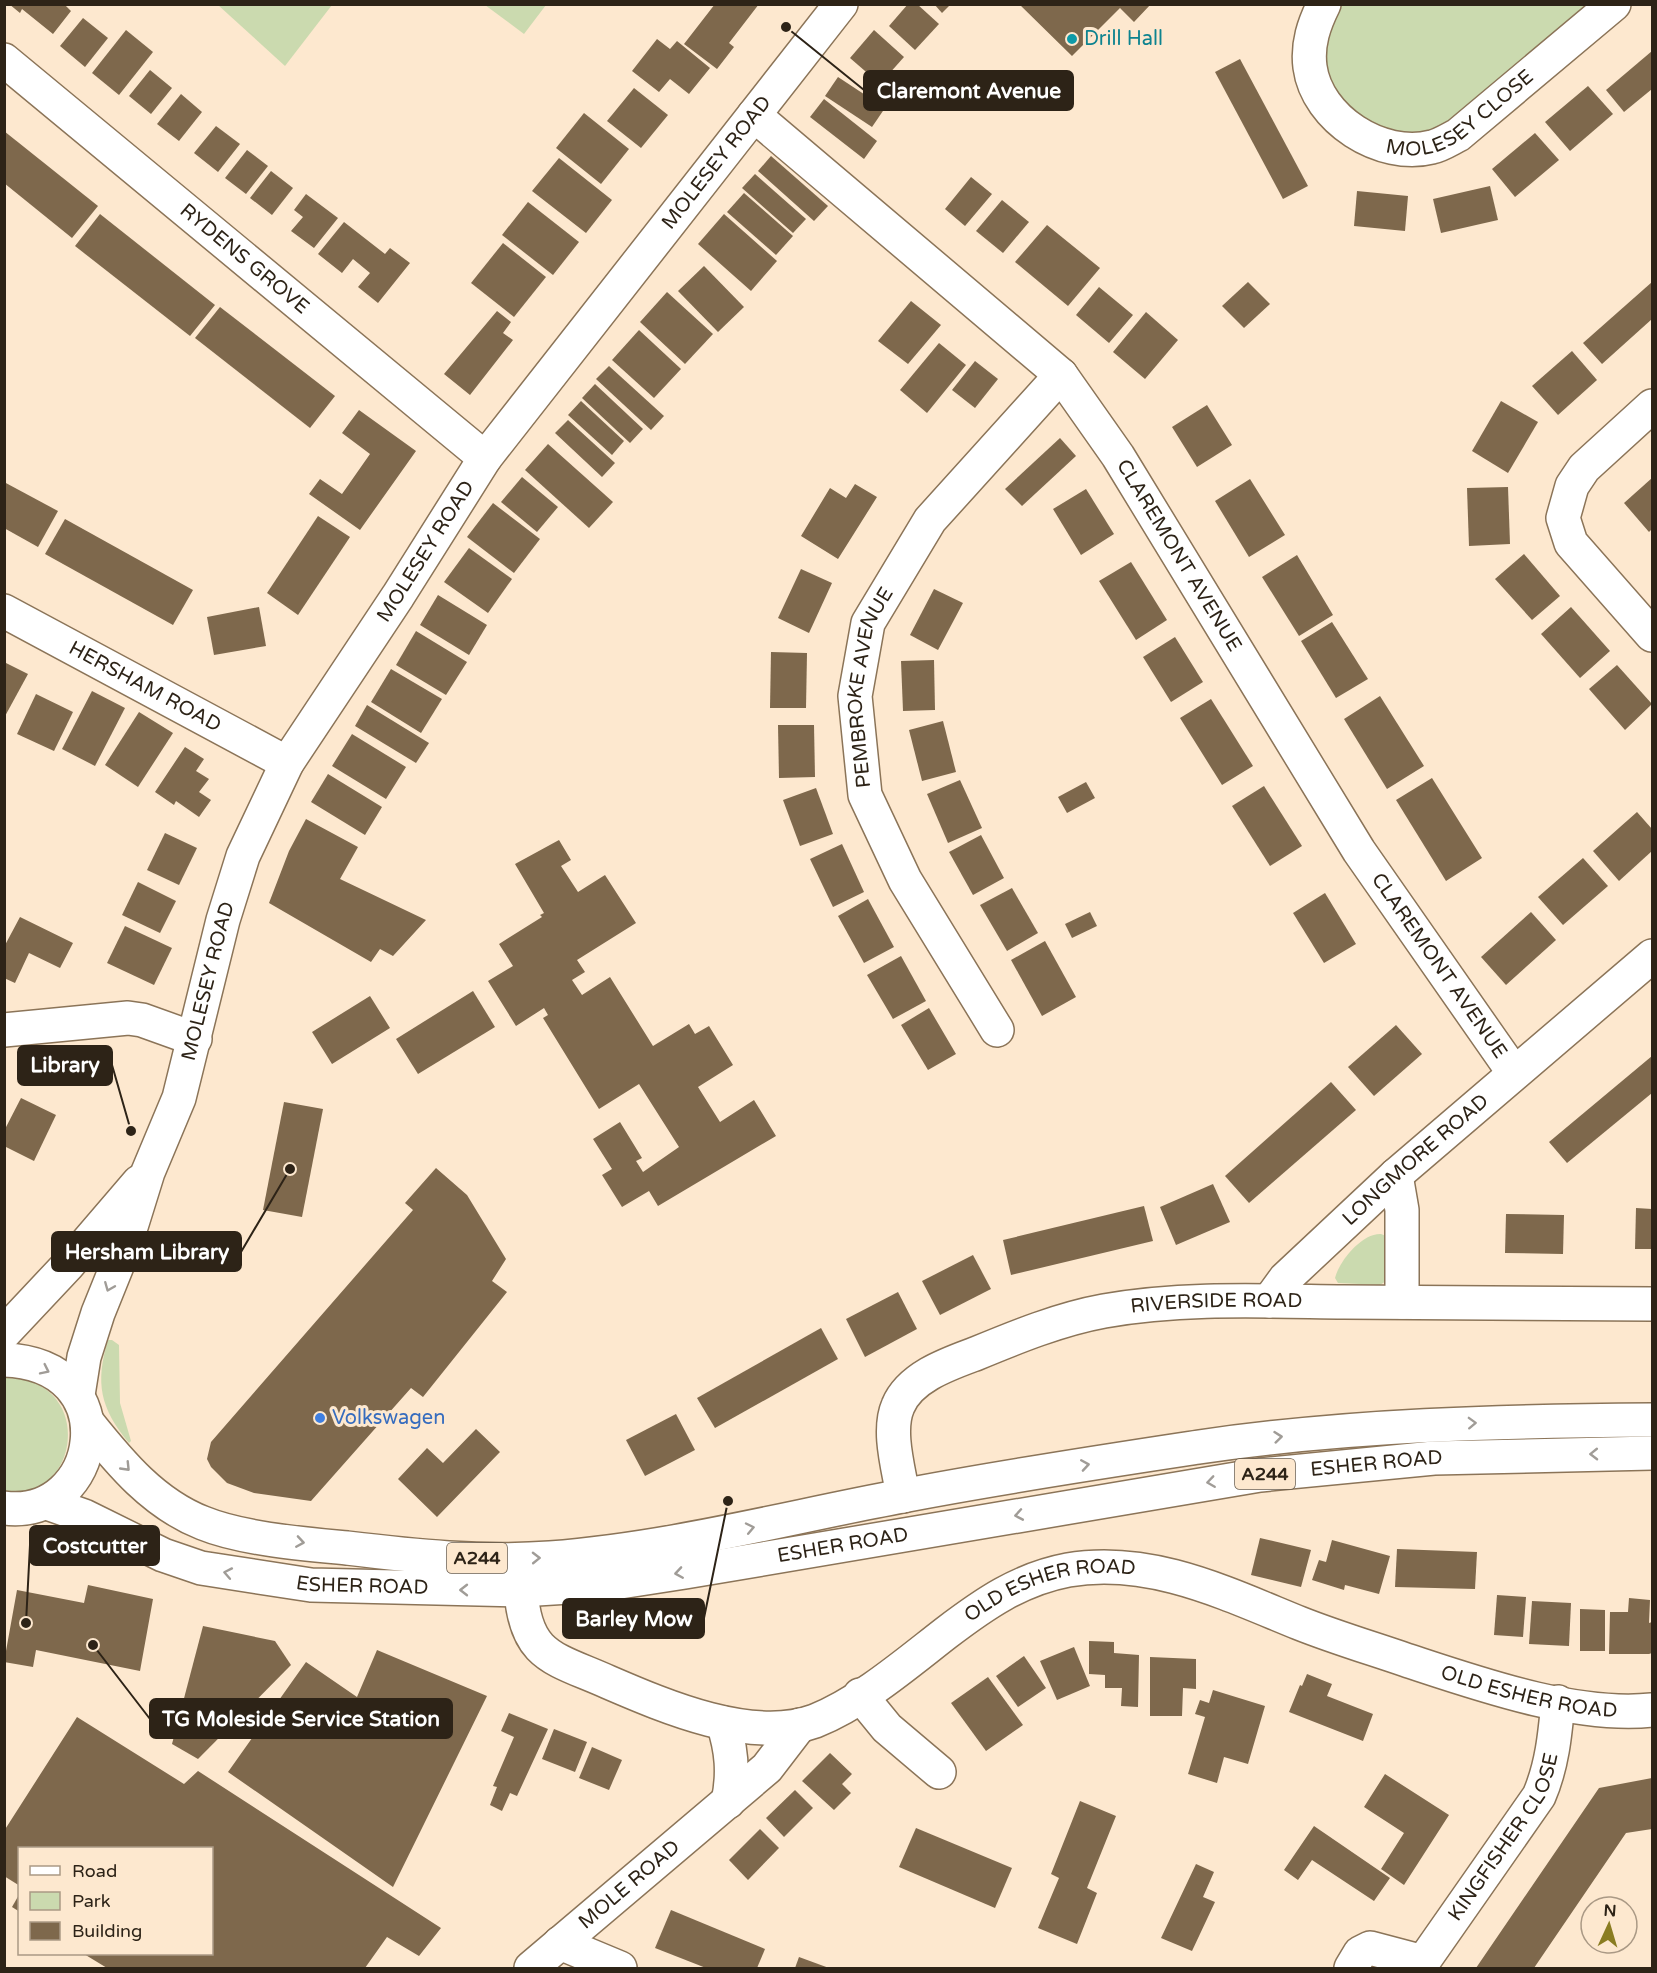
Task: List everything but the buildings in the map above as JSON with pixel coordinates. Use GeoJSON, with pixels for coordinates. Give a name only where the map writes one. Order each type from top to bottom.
{"type":"FeatureCollection","features":[{"type":"Feature","properties":{"kind":"street","name":"MOLESEY ROAD"},"geometry":{"type":"LineString","coordinates":[[21,1511],[76,1474],[83,1459],[84,1357],[125,1246],[148,1172],[168,1127],[195,1039],[223,920],[243,856],[287,763],[398,596],[485,458],[841,4]]}},
{"type":"Feature","properties":{"kind":"street","name":"MOLESEY CLOSE"},"geometry":{"type":"LineString","coordinates":[[1324,4],[1309,45],[1310,67],[1322,102],[1341,121],[1365,136],[1383,145],[1409,148],[1432,147],[1458,135],[1614,4]]}},
{"type":"Feature","properties":{"kind":"street","name":"RYDENS GROVE"},"geometry":{"type":"LineString","coordinates":[[4,60],[485,458]]}},
{"type":"Feature","properties":{"kind":"street","name":"CLAREMONT AVENUE"},"geometry":{"type":"LineString","coordinates":[[754,115],[1061,375],[1118,456],[1359,851],[1514,1073]]}},
{"type":"Feature","properties":{"kind":"street","name":"PEMBROKE AVENUE"},"geometry":{"type":"LineString","coordinates":[[996,1030],[905,880],[865,795],[855,696],[868,622],[930,520],[1061,375]]}},
{"type":"Feature","properties":{"kind":"street"},"geometry":{"type":"LineString","coordinates":[[1653,406],[1584,468],[1572,486],[1563,518],[1571,543],[1653,635]]}},
{"type":"Feature","properties":{"kind":"street","name":"HERSHAM ROAD"},"geometry":{"type":"LineString","coordinates":[[4,611],[287,763]]}},
{"type":"Feature","properties":{"kind":"street","name":"LONGMORE ROAD"},"geometry":{"type":"LineString","coordinates":[[1269,1301],[1285,1280],[1396,1175],[1653,956]]}},
{"type":"Feature","properties":{"kind":"street"},"geometry":{"type":"LineString","coordinates":[[4,1030],[128,1018],[142,1020],[195,1039]]}},
{"type":"Feature","properties":{"kind":"street","name":"MOLESEY ROAD"},"geometry":{"type":"LineString","coordinates":[[4,1333],[67,1266],[148,1172]]}},
{"type":"Feature","properties":{"kind":"street"},"geometry":{"type":"LineString","coordinates":[[1396,1175],[1402,1210],[1402,1302]]}},
{"type":"Feature","properties":{"kind":"street","name":"RIVERSIDE ROAD"},"geometry":{"type":"LineString","coordinates":[[903,1496],[895,1436],[897,1406],[906,1392],[922,1379],[948,1365],[1049,1326],[1101,1311],[1182,1303],[1269,1301],[1653,1304]]}},
{"type":"Feature","properties":{"kind":"street","name":"ESHER ROAD"},"geometry":{"type":"LineString","coordinates":[[4,1360],[33,1364],[65,1381],[83,1409],[148,1489],[175,1510],[204,1524],[308,1544],[410,1555],[508,1559],[589,1554],[702,1538],[903,1496],[1192,1448],[1342,1430],[1436,1424],[1653,1420]]}},
{"type":"Feature","properties":{"kind":"street","name":"ESHER ROAD"},"geometry":{"type":"LineString","coordinates":[[21,1511],[84,1516],[163,1555],[227,1574],[311,1586],[521,1590],[601,1585],[674,1574],[1260,1475],[1424,1458],[1653,1453]]}},
{"type":"Feature","properties":{"kind":"street","name":"OLD ESHER ROAD"},"geometry":{"type":"LineString","coordinates":[[521,1590],[522,1614],[527,1629],[533,1641],[549,1655],[628,1691],[723,1723],[763,1727],[800,1725],[816,1720],[860,1695],[992,1598],[1011,1588],[1067,1570],[1116,1567],[1165,1574],[1199,1583],[1302,1624],[1466,1680],[1558,1702],[1612,1710],[1653,1710]]}},
{"type":"Feature","properties":{"kind":"street"},"geometry":{"type":"LineString","coordinates":[[860,1695],[887,1728],[939,1772]]}},
{"type":"Feature","properties":{"kind":"street","name":"KINGFISHER CLOSE"},"geometry":{"type":"LineString","coordinates":[[1350,1968],[1360,1953],[1370,1948],[1423,1965],[1539,1796],[1548,1776],[1558,1702]]}},
{"type":"Feature","properties":{"kind":"street"},"geometry":{"type":"LineString","coordinates":[[723,1723],[732,1762],[733,1780],[728,1803]]}},
{"type":"Feature","properties":{"kind":"street","name":"MOLE ROAD"},"geometry":{"type":"LineString","coordinates":[[531,1968],[768,1768],[800,1725]]}},
{"type":"Feature","properties":{"kind":"street"},"geometry":{"type":"LineString","coordinates":[[560,1943],[620,1968]]}},
{"type":"Feature","properties":{"kind":"green space"},"geometry":{"type":"Polygon","coordinates":[[[218,5],[332,5],[285,66],[218,5]]]}},
{"type":"Feature","properties":{"kind":"green space"},"geometry":{"type":"Polygon","coordinates":[[[485,5],[546,5],[524,34],[485,5]]]}},
{"type":"Feature","properties":{"kind":"green space"},"geometry":{"type":"Polygon","coordinates":[[[1324,5],[1614,5],[1433,147],[1341,121],[1315,23],[1324,5]]]}},
{"type":"Feature","properties":{"kind":"green space"},"geometry":{"type":"Polygon","coordinates":[[[1381,1234],[1386,1236],[1389,1279],[1380,1285],[1338,1283],[1335,1278],[1337,1271],[1352,1249],[1366,1238],[1381,1234]]]}},
{"type":"Feature","properties":{"kind":"green space"},"geometry":{"type":"Polygon","coordinates":[[[108,1340],[119,1345],[120,1403],[131,1441],[129,1443],[112,1418],[103,1394],[102,1369],[108,1340]]]}},
{"type":"Feature","properties":{"kind":"green space"},"geometry":{"type":"Polygon","coordinates":[[[4,1378],[33,1382],[54,1396],[65,1416],[68,1438],[63,1460],[51,1478],[31,1489],[5,1491],[4,1378]]]}},
{"type":"Feature","properties":{"kind":"place","name":"Claremont Avenue"},"geometry":{"type":"Point","coordinates":[786,27]}},
{"type":"Feature","properties":{"kind":"place","name":"Drill Hall"},"geometry":{"type":"Point","coordinates":[1072,39]}},
{"type":"Feature","properties":{"kind":"place","name":"Library"},"geometry":{"type":"Point","coordinates":[131,1131]}},
{"type":"Feature","properties":{"kind":"place","name":"Hersham Library"},"geometry":{"type":"Point","coordinates":[290,1169]}},
{"type":"Feature","properties":{"kind":"place","name":"Volkswagen"},"geometry":{"type":"Point","coordinates":[320,1418]}},
{"type":"Feature","properties":{"kind":"place","name":"Barley Mow"},"geometry":{"type":"Point","coordinates":[728,1501]}},
{"type":"Feature","properties":{"kind":"place","name":"Costcutter"},"geometry":{"type":"Point","coordinates":[26,1623]}},
{"type":"Feature","properties":{"kind":"place","name":"TG Moleside Service Station"},"geometry":{"type":"Point","coordinates":[93,1645]}}]}
